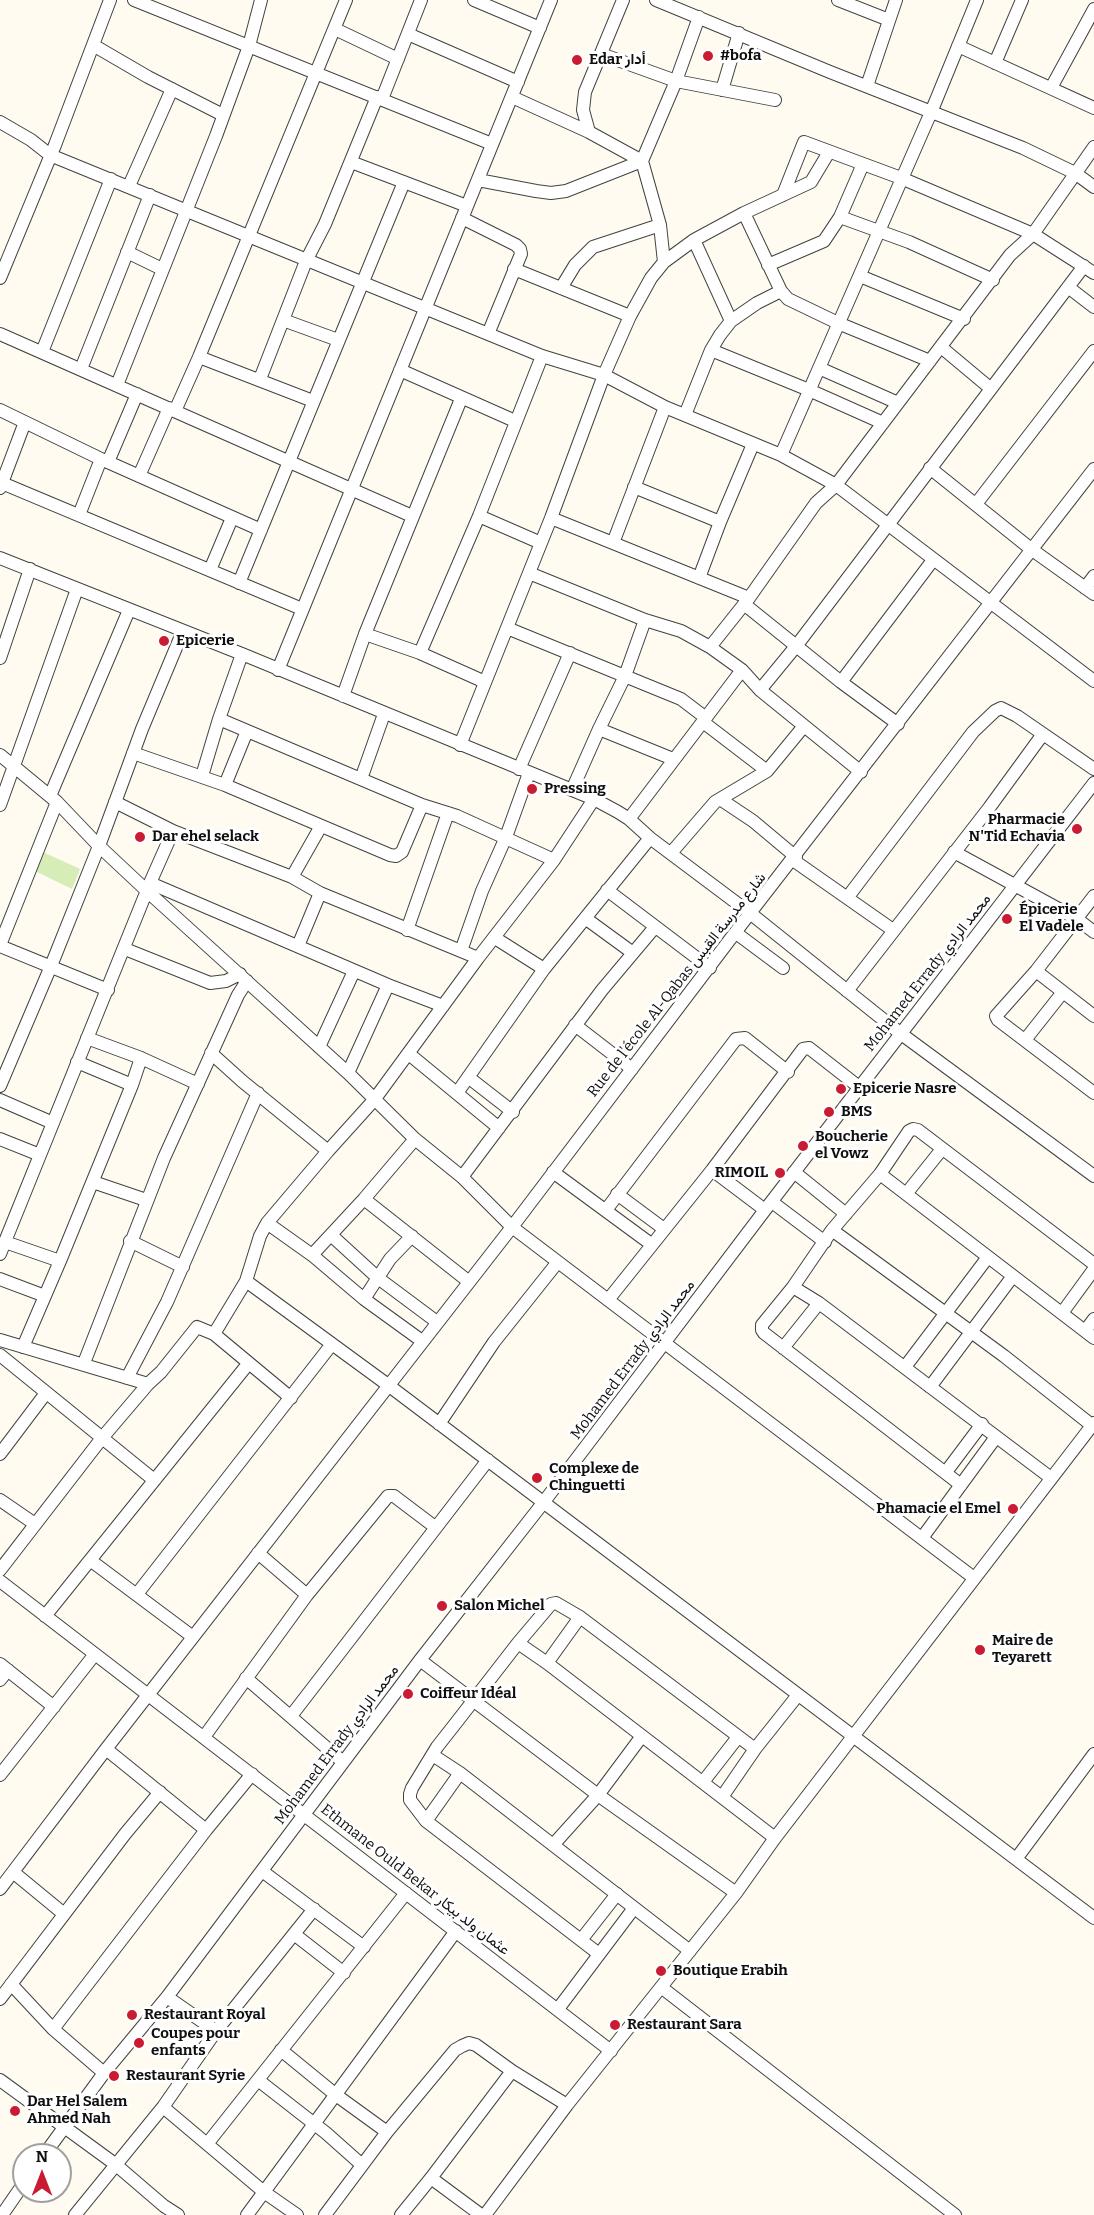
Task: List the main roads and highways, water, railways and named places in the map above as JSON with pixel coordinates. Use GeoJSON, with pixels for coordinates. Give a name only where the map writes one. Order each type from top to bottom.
{"type":"FeatureCollection","features":[{"type":"Feature","properties":{"kind":"place","name":"#bofa"},"geometry":{"type":"Point","coordinates":[708,56]}},
{"type":"Feature","properties":{"kind":"place","name":"Edar أدار"},"geometry":{"type":"Point","coordinates":[577,60]}},
{"type":"Feature","properties":{"kind":"place","name":"Epicerie"},"geometry":{"type":"Point","coordinates":[164,641]}},
{"type":"Feature","properties":{"kind":"place","name":"Pressing"},"geometry":{"type":"Point","coordinates":[532,789]}},
{"type":"Feature","properties":{"kind":"place","name":"Pharmacie N'Tid Echavia"},"geometry":{"type":"Point","coordinates":[1077,829]}},
{"type":"Feature","properties":{"kind":"place","name":"Dar ehel selack"},"geometry":{"type":"Point","coordinates":[140,837]}},
{"type":"Feature","properties":{"kind":"place","name":"Épicerie El Vadele"},"geometry":{"type":"Point","coordinates":[1007,919]}},
{"type":"Feature","properties":{"kind":"place","name":"Epicerie Nasre"},"geometry":{"type":"Point","coordinates":[841,1089]}},
{"type":"Feature","properties":{"kind":"place","name":"BMS"},"geometry":{"type":"Point","coordinates":[829,1112]}},
{"type":"Feature","properties":{"kind":"place","name":"Boucherie el Vowz"},"geometry":{"type":"Point","coordinates":[803,1146]}},
{"type":"Feature","properties":{"kind":"place","name":"RIMOIL"},"geometry":{"type":"Point","coordinates":[780,1173]}},
{"type":"Feature","properties":{"kind":"place","name":"Complexe de Chinguetti"},"geometry":{"type":"Point","coordinates":[537,1478]}},
{"type":"Feature","properties":{"kind":"place","name":"Phamacie el Emel"},"geometry":{"type":"Point","coordinates":[1013,1509]}},
{"type":"Feature","properties":{"kind":"place","name":"Salon Michel"},"geometry":{"type":"Point","coordinates":[442,1606]}},
{"type":"Feature","properties":{"kind":"place","name":"Maire de Teyarett"},"geometry":{"type":"Point","coordinates":[980,1650]}},
{"type":"Feature","properties":{"kind":"place","name":"Coiffeur Idéal"},"geometry":{"type":"Point","coordinates":[408,1694]}},
{"type":"Feature","properties":{"kind":"place","name":"Boutique Erabih"},"geometry":{"type":"Point","coordinates":[661,1971]}},
{"type":"Feature","properties":{"kind":"place","name":"Restaurant Royal"},"geometry":{"type":"Point","coordinates":[132,2015]}},
{"type":"Feature","properties":{"kind":"place","name":"Restaurant Sara"},"geometry":{"type":"Point","coordinates":[615,2025]}},
{"type":"Feature","properties":{"kind":"place","name":"Coupes pour enfants"},"geometry":{"type":"Point","coordinates":[139,2043]}},
{"type":"Feature","properties":{"kind":"place","name":"Restaurant Syrie"},"geometry":{"type":"Point","coordinates":[114,2076]}},
{"type":"Feature","properties":{"kind":"place","name":"Dar Hel Salem Ahmed Nah"},"geometry":{"type":"Point","coordinates":[15,2111]}}]}
